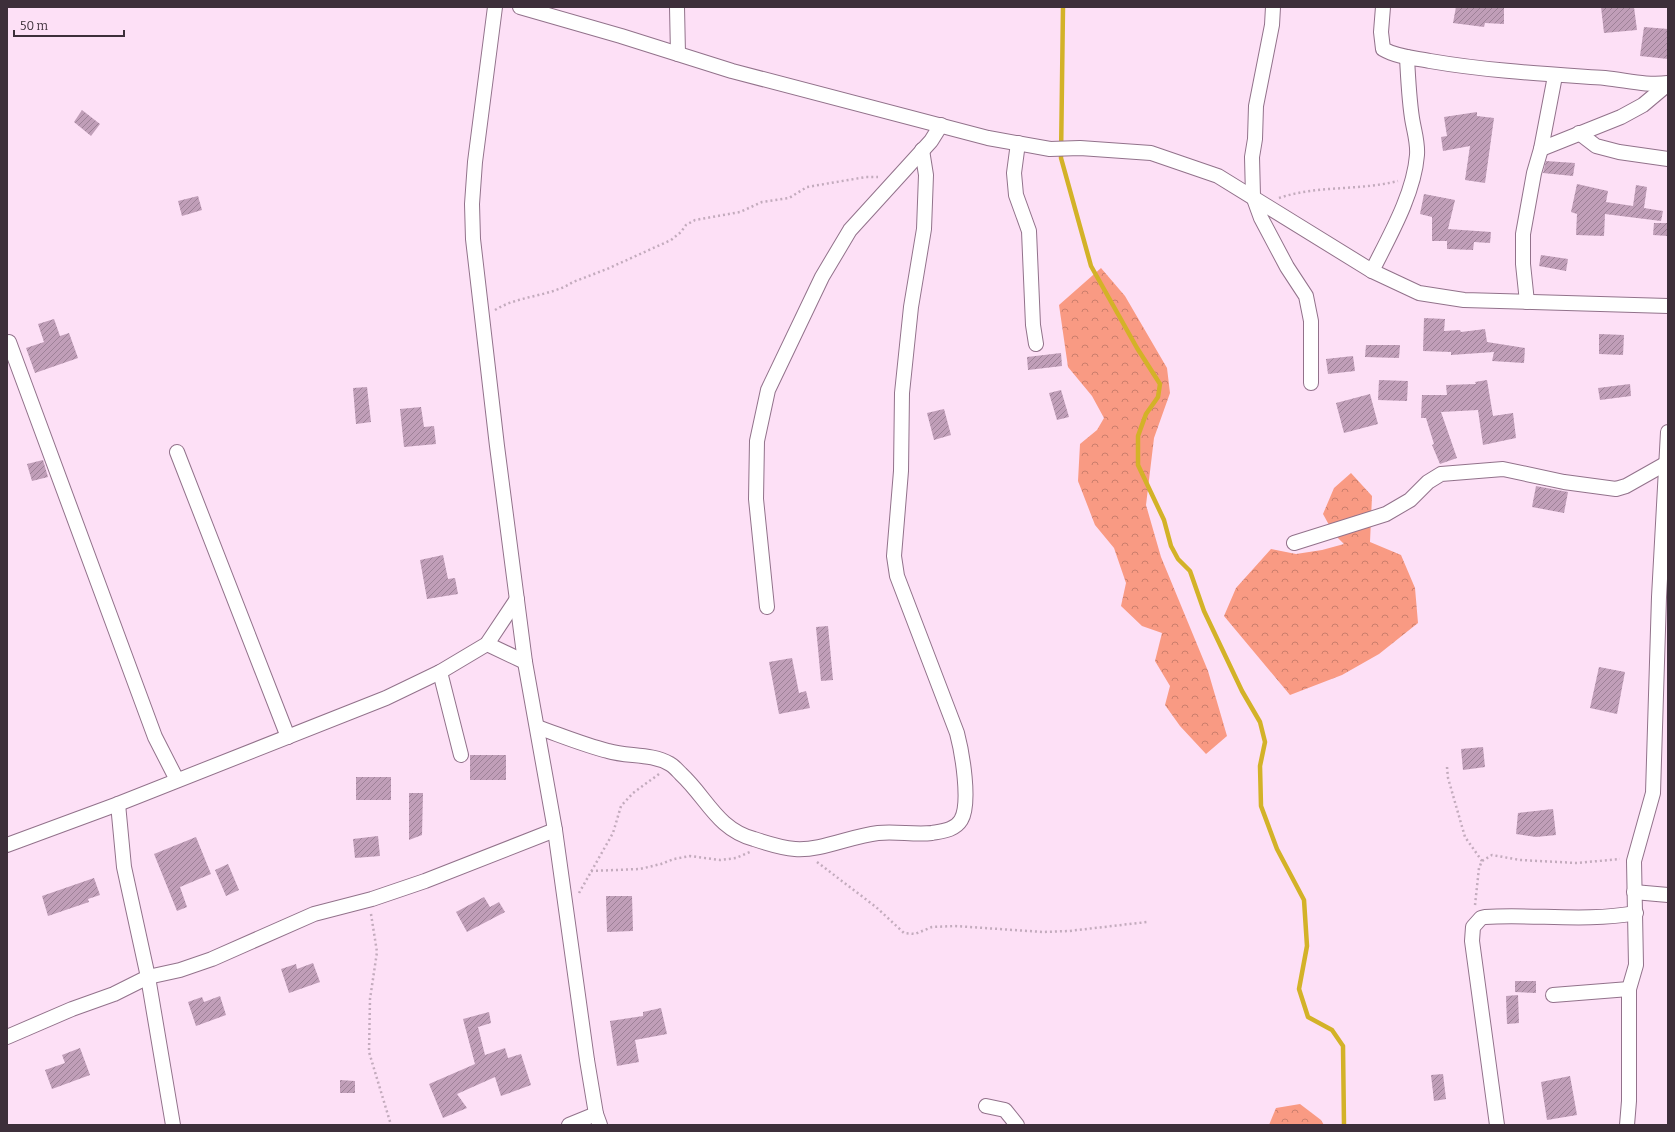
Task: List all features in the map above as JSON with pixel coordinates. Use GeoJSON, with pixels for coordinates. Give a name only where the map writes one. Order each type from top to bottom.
{"type":"FeatureCollection","features":[{"type":"Feature","properties":{"kind":"street"},"geometry":{"type":"LineString","coordinates":[[495,7],[475,162],[472,204],[473,239],[516,599],[536,726],[555,830],[598,1119],[569,1125]]}},
{"type":"Feature","properties":{"kind":"street"},"geometry":{"type":"LineString","coordinates":[[520,7],[621,36],[732,71],[988,138],[1050,149],[1080,148],[1151,153],[1218,176],[1258,199],[1372,271],[1419,293],[1464,300],[1668,306]]}},
{"type":"Feature","properties":{"kind":"street"},"geometry":{"type":"LineString","coordinates":[[677,7],[678,54]]}},
{"type":"Feature","properties":{"kind":"street"},"geometry":{"type":"LineString","coordinates":[[1273,7],[1272,25],[1256,106],[1255,139],[1252,157],[1261,218],[1287,267],[1306,296],[1311,321],[1311,383]]}},
{"type":"Feature","properties":{"kind":"street"},"geometry":{"type":"LineString","coordinates":[[1383,7],[1380,36],[1383,49],[1389,53],[1490,70],[1532,72],[1555,76],[1607,79],[1641,84],[1668,84]]}},
{"type":"Feature","properties":{"kind":"street"},"geometry":{"type":"LineString","coordinates":[[1372,271],[1399,214],[1412,180],[1417,156],[1417,140],[1412,113],[1407,57]]}},
{"type":"Feature","properties":{"kind":"street"},"geometry":{"type":"LineString","coordinates":[[1527,302],[1523,264],[1523,234],[1534,173],[1541,149],[1555,76]]}},
{"type":"Feature","properties":{"kind":"street"},"geometry":{"type":"LineString","coordinates":[[1541,149],[1621,117],[1643,105],[1668,84]]}},
{"type":"Feature","properties":{"kind":"street"},"geometry":{"type":"LineString","coordinates":[[767,607],[756,499],[757,441],[768,390],[783,355],[826,270],[850,230],[922,150],[941,125]]}},
{"type":"Feature","properties":{"kind":"street"},"geometry":{"type":"LineString","coordinates":[[1579,133],[1596,146],[1619,152],[1668,159]]}},
{"type":"Feature","properties":{"kind":"street"},"geometry":{"type":"LineString","coordinates":[[1018,143],[1014,173],[1016,195],[1028,231],[1033,325],[1036,344]]}},
{"type":"Feature","properties":{"kind":"street"},"geometry":{"type":"LineString","coordinates":[[536,726],[609,752],[649,757],[670,764],[697,790],[724,824],[734,832],[794,849],[877,833],[926,834],[945,831],[955,826],[962,819],[964,810],[965,770],[957,733],[897,576],[894,556],[901,472],[902,393],[911,307],[924,229],[926,175],[922,150]]}},
{"type":"Feature","properties":{"kind":"street"},"geometry":{"type":"LineString","coordinates":[[9,342],[155,737],[177,780]]}},
{"type":"Feature","properties":{"kind":"street"},"geometry":{"type":"LineString","coordinates":[[1627,1125],[1629,1101],[1629,989],[1636,965],[1634,861],[1653,793],[1663,597],[1665,464],[1668,432]]}},
{"type":"Feature","properties":{"kind":"street"},"geometry":{"type":"LineString","coordinates":[[178,452],[288,737]]}},
{"type":"Feature","properties":{"kind":"street"},"geometry":{"type":"LineString","coordinates":[[1294,543],[1386,514],[1410,500],[1428,482],[1441,474],[1503,469],[1564,482],[1616,489],[1633,482],[1665,464]]}},
{"type":"Feature","properties":{"kind":"street"},"geometry":{"type":"LineString","coordinates":[[7,845],[118,804],[386,698],[440,672],[487,644],[516,599]]}},
{"type":"Feature","properties":{"kind":"street"},"geometry":{"type":"LineString","coordinates":[[487,644],[526,662]]}},
{"type":"Feature","properties":{"kind":"street"},"geometry":{"type":"LineString","coordinates":[[440,672],[461,755]]}},
{"type":"Feature","properties":{"kind":"street"},"geometry":{"type":"LineString","coordinates":[[118,804],[124,867],[148,977],[173,1125]]}},
{"type":"Feature","properties":{"kind":"street"},"geometry":{"type":"LineString","coordinates":[[7,1037],[72,1009],[114,994],[148,977],[180,970],[212,959],[314,914],[372,899],[455,870],[555,830]]}},
{"type":"Feature","properties":{"kind":"street"},"geometry":{"type":"LineString","coordinates":[[1634,892],[1668,895]]}},
{"type":"Feature","properties":{"kind":"street"},"geometry":{"type":"LineString","coordinates":[[1497,1125],[1472,941],[1472,931],[1477,922],[1485,917],[1588,917],[1618,916],[1636,913]]}},
{"type":"Feature","properties":{"kind":"street"},"geometry":{"type":"LineString","coordinates":[[1553,995],[1629,989]]}},
{"type":"Feature","properties":{"kind":"street"},"geometry":{"type":"LineString","coordinates":[[986,1106],[1006,1110],[1017,1125]]}},
{"type":"Feature","properties":{"kind":"path"},"geometry":{"type":"LineString","coordinates":[[483,329],[492,311],[500,306],[566,286],[645,252],[671,240],[681,232],[686,225],[695,220],[740,212],[762,202],[788,198],[807,186],[866,177],[896,180]]}},
{"type":"Feature","properties":{"kind":"path"},"geometry":{"type":"LineString","coordinates":[[1258,199],[1335,187],[1370,187],[1412,180]]}},
{"type":"Feature","properties":{"kind":"path"},"geometry":{"type":"LineString","coordinates":[[567,915],[613,833],[621,806],[633,793],[653,780],[670,764]]}},
{"type":"Feature","properties":{"kind":"path"},"geometry":{"type":"LineString","coordinates":[[1447,767],[1448,778],[1465,837],[1482,861]]}},
{"type":"Feature","properties":{"kind":"path"},"geometry":{"type":"LineString","coordinates":[[591,871],[640,869],[690,856],[720,860],[736,858],[771,843]]}},
{"type":"Feature","properties":{"kind":"path"},"geometry":{"type":"LineString","coordinates":[[801,848],[833,875],[876,907],[904,933],[915,934],[932,927],[955,926],[1043,932],[1147,922]]}},
{"type":"Feature","properties":{"kind":"path"},"geometry":{"type":"LineString","coordinates":[[1477,922],[1473,914],[1478,889],[1479,868],[1482,861],[1492,855],[1499,855],[1520,860],[1577,863],[1626,858],[1634,861]]}},
{"type":"Feature","properties":{"kind":"path"},"geometry":{"type":"LineString","coordinates":[[372,899],[371,919],[377,952],[370,999],[369,1052],[391,1125]]}},
{"type":"Feature","properties":{"kind":"green space"},"geometry":{"type":"Polygon","coordinates":[[[1101,268],[1125,296],[1167,368],[1170,393],[1154,438],[1146,505],[1161,557],[1208,671],[1227,736],[1206,754],[1180,726],[1165,705],[1170,686],[1155,661],[1162,633],[1142,626],[1121,606],[1126,583],[1114,548],[1095,525],[1078,481],[1080,444],[1097,430],[1104,418],[1092,396],[1068,367],[1059,305],[1101,268]]]}},
{"type":"Feature","properties":{"kind":"green space"},"geometry":{"type":"Polygon","coordinates":[[[1351,473],[1372,496],[1370,542],[1401,555],[1415,588],[1418,623],[1379,654],[1342,675],[1290,695],[1224,616],[1236,588],[1271,549],[1296,554],[1322,550],[1344,544],[1334,534],[1323,514],[1334,488],[1351,473]]]}},
{"type":"Feature","properties":{"kind":"green space"},"geometry":{"type":"Polygon","coordinates":[[[1300,1104],[1321,1120],[1324,1125],[1269,1125],[1276,1108],[1300,1104]]]}},
{"type":"Feature","properties":{"kind":"building"},"geometry":{"type":"Polygon","coordinates":[[[1456,7],[1504,7],[1504,24],[1485,23],[1484,27],[1453,23],[1456,7]]]}},
{"type":"Feature","properties":{"kind":"building"},"geometry":{"type":"Polygon","coordinates":[[[1601,7],[1634,7],[1637,30],[1604,33],[1601,7]]]}},
{"type":"Feature","properties":{"kind":"building"},"geometry":{"type":"Polygon","coordinates":[[[1644,27],[1668,29],[1668,59],[1640,56],[1644,27]]]}},
{"type":"Feature","properties":{"kind":"building"},"geometry":{"type":"Polygon","coordinates":[[[82,110],[100,124],[91,136],[74,122],[82,110]]]}},
{"type":"Feature","properties":{"kind":"building"},"geometry":{"type":"Polygon","coordinates":[[[1477,112],[1477,116],[1494,118],[1485,183],[1465,180],[1470,146],[1443,151],[1441,137],[1447,136],[1444,117],[1477,112]]]}},
{"type":"Feature","properties":{"kind":"building"},"geometry":{"type":"Polygon","coordinates":[[[1546,161],[1575,163],[1573,176],[1543,173],[1546,161]]]}},
{"type":"Feature","properties":{"kind":"building"},"geometry":{"type":"Polygon","coordinates":[[[1577,184],[1608,191],[1606,202],[1633,206],[1636,185],[1647,187],[1644,208],[1663,211],[1661,221],[1605,214],[1604,236],[1576,235],[1577,214],[1571,212],[1577,184]]]}},
{"type":"Feature","properties":{"kind":"building"},"geometry":{"type":"Polygon","coordinates":[[[1424,194],[1455,200],[1448,229],[1491,232],[1490,243],[1474,242],[1473,250],[1447,249],[1447,241],[1432,241],[1432,217],[1420,214],[1424,194]]]}},
{"type":"Feature","properties":{"kind":"building"},"geometry":{"type":"Polygon","coordinates":[[[198,196],[202,210],[182,216],[178,201],[198,196]]]}},
{"type":"Feature","properties":{"kind":"building"},"geometry":{"type":"Polygon","coordinates":[[[1654,223],[1668,223],[1668,236],[1653,235],[1654,223]]]}},
{"type":"Feature","properties":{"kind":"building"},"geometry":{"type":"Polygon","coordinates":[[[1541,255],[1568,259],[1566,271],[1539,266],[1541,255]]]}},
{"type":"Feature","properties":{"kind":"building"},"geometry":{"type":"Polygon","coordinates":[[[1424,318],[1445,319],[1444,331],[1460,330],[1461,332],[1485,329],[1487,342],[1525,348],[1524,363],[1492,361],[1494,352],[1451,355],[1451,352],[1423,351],[1424,318]]]}},
{"type":"Feature","properties":{"kind":"building"},"geometry":{"type":"Polygon","coordinates":[[[54,319],[60,336],[69,333],[78,358],[35,373],[26,348],[44,342],[38,324],[54,319]]]}},
{"type":"Feature","properties":{"kind":"building"},"geometry":{"type":"Polygon","coordinates":[[[1599,334],[1624,335],[1623,355],[1599,354],[1599,334]]]}},
{"type":"Feature","properties":{"kind":"building"},"geometry":{"type":"Polygon","coordinates":[[[1366,345],[1400,345],[1399,358],[1365,357],[1366,345]]]}},
{"type":"Feature","properties":{"kind":"building"},"geometry":{"type":"Polygon","coordinates":[[[1061,353],[1062,366],[1028,370],[1027,357],[1061,353]]]}},
{"type":"Feature","properties":{"kind":"building"},"geometry":{"type":"Polygon","coordinates":[[[1353,356],[1355,371],[1328,374],[1326,359],[1353,356]]]}},
{"type":"Feature","properties":{"kind":"building"},"geometry":{"type":"Polygon","coordinates":[[[1379,380],[1408,381],[1407,401],[1378,400],[1379,380]]]}},
{"type":"Feature","properties":{"kind":"building"},"geometry":{"type":"Polygon","coordinates":[[[1487,380],[1493,416],[1513,413],[1516,438],[1483,445],[1478,410],[1441,412],[1457,458],[1440,464],[1432,445],[1434,444],[1426,418],[1421,418],[1422,395],[1447,395],[1446,385],[1476,384],[1475,382],[1487,380]]]}},
{"type":"Feature","properties":{"kind":"building"},"geometry":{"type":"Polygon","coordinates":[[[1630,384],[1631,396],[1600,400],[1598,388],[1630,384]]]}},
{"type":"Feature","properties":{"kind":"building"},"geometry":{"type":"Polygon","coordinates":[[[367,387],[371,422],[356,424],[353,388],[367,387]]]}},
{"type":"Feature","properties":{"kind":"building"},"geometry":{"type":"Polygon","coordinates":[[[1061,390],[1069,417],[1057,420],[1049,393],[1061,390]]]}},
{"type":"Feature","properties":{"kind":"building"},"geometry":{"type":"Polygon","coordinates":[[[1370,394],[1378,424],[1344,433],[1336,403],[1370,394]]]}},
{"type":"Feature","properties":{"kind":"building"},"geometry":{"type":"Polygon","coordinates":[[[421,407],[424,427],[434,426],[436,444],[404,447],[400,409],[421,407]]]}},
{"type":"Feature","properties":{"kind":"building"},"geometry":{"type":"Polygon","coordinates":[[[944,409],[951,435],[934,440],[927,413],[944,409]]]}},
{"type":"Feature","properties":{"kind":"building"},"geometry":{"type":"Polygon","coordinates":[[[43,460],[48,477],[32,481],[27,464],[43,460]]]}},
{"type":"Feature","properties":{"kind":"building"},"geometry":{"type":"Polygon","coordinates":[[[1536,486],[1568,492],[1564,513],[1532,507],[1536,486]]]}},
{"type":"Feature","properties":{"kind":"building"},"geometry":{"type":"Polygon","coordinates":[[[443,555],[448,579],[455,578],[458,594],[427,599],[420,560],[443,555]]]}},
{"type":"Feature","properties":{"kind":"building"},"geometry":{"type":"Polygon","coordinates":[[[828,626],[833,680],[821,681],[816,627],[828,626]]]}},
{"type":"Feature","properties":{"kind":"building"},"geometry":{"type":"Polygon","coordinates":[[[792,658],[799,693],[806,691],[810,708],[779,714],[769,662],[792,658]]]}},
{"type":"Feature","properties":{"kind":"building"},"geometry":{"type":"Polygon","coordinates":[[[1599,667],[1625,672],[1617,714],[1590,708],[1599,667]]]}},
{"type":"Feature","properties":{"kind":"building"},"geometry":{"type":"Polygon","coordinates":[[[1483,747],[1485,767],[1463,770],[1461,749],[1483,747]]]}},
{"type":"Feature","properties":{"kind":"building"},"geometry":{"type":"Polygon","coordinates":[[[470,755],[506,755],[506,780],[470,780],[470,755]]]}},
{"type":"Feature","properties":{"kind":"building"},"geometry":{"type":"Polygon","coordinates":[[[356,777],[391,777],[391,800],[356,800],[356,777]]]}},
{"type":"Feature","properties":{"kind":"building"},"geometry":{"type":"Polygon","coordinates":[[[409,793],[423,793],[422,835],[409,840],[409,793]]]}},
{"type":"Feature","properties":{"kind":"building"},"geometry":{"type":"Polygon","coordinates":[[[1553,809],[1556,835],[1536,837],[1516,834],[1518,813],[1553,809]]]}},
{"type":"Feature","properties":{"kind":"building"},"geometry":{"type":"Polygon","coordinates":[[[378,836],[380,856],[355,858],[353,839],[378,836]]]}},
{"type":"Feature","properties":{"kind":"building"},"geometry":{"type":"Polygon","coordinates":[[[196,837],[211,874],[180,887],[187,907],[177,911],[154,854],[196,837]]]}},
{"type":"Feature","properties":{"kind":"building"},"geometry":{"type":"Polygon","coordinates":[[[228,864],[239,890],[226,896],[215,870],[228,864]]]}},
{"type":"Feature","properties":{"kind":"building"},"geometry":{"type":"Polygon","coordinates":[[[94,878],[100,895],[88,899],[89,902],[48,916],[42,896],[94,878]]]}},
{"type":"Feature","properties":{"kind":"building"},"geometry":{"type":"Polygon","coordinates":[[[606,896],[632,896],[633,931],[607,932],[606,896]]]}},
{"type":"Feature","properties":{"kind":"building"},"geometry":{"type":"Polygon","coordinates":[[[484,897],[490,907],[499,902],[505,912],[467,932],[456,912],[484,897]]]}},
{"type":"Feature","properties":{"kind":"building"},"geometry":{"type":"Polygon","coordinates":[[[313,963],[320,982],[289,993],[281,969],[296,964],[297,969],[313,963]]]}},
{"type":"Feature","properties":{"kind":"building"},"geometry":{"type":"Polygon","coordinates":[[[1515,981],[1536,981],[1536,993],[1515,992],[1515,981]]]}},
{"type":"Feature","properties":{"kind":"building"},"geometry":{"type":"Polygon","coordinates":[[[1518,995],[1519,1023],[1507,1024],[1506,996],[1518,995]]]}},
{"type":"Feature","properties":{"kind":"building"},"geometry":{"type":"Polygon","coordinates":[[[220,996],[226,1015],[196,1026],[188,1002],[202,997],[204,1002],[220,996]]]}},
{"type":"Feature","properties":{"kind":"building"},"geometry":{"type":"Polygon","coordinates":[[[661,1008],[667,1034],[635,1040],[639,1062],[617,1066],[610,1021],[643,1016],[643,1012],[661,1008]]]}},
{"type":"Feature","properties":{"kind":"building"},"geometry":{"type":"Polygon","coordinates":[[[489,1012],[491,1023],[478,1027],[485,1055],[505,1048],[508,1058],[521,1054],[531,1085],[501,1096],[495,1077],[457,1094],[467,1108],[443,1118],[429,1084],[475,1064],[463,1019],[489,1012]]]}},
{"type":"Feature","properties":{"kind":"building"},"geometry":{"type":"Polygon","coordinates":[[[80,1048],[90,1075],[52,1089],[45,1070],[65,1063],[62,1055],[80,1048]]]}},
{"type":"Feature","properties":{"kind":"building"},"geometry":{"type":"Polygon","coordinates":[[[1443,1074],[1446,1099],[1434,1101],[1431,1075],[1443,1074]]]}},
{"type":"Feature","properties":{"kind":"building"},"geometry":{"type":"Polygon","coordinates":[[[1570,1076],[1577,1115],[1547,1120],[1541,1082],[1570,1076]]]}},
{"type":"Feature","properties":{"kind":"building"},"geometry":{"type":"Polygon","coordinates":[[[340,1080],[355,1081],[355,1093],[340,1093],[340,1080]]]}},
{"type":"Feature","properties":{"kind":"waterway"},"geometry":{"type":"LineString","coordinates":[[1063,7],[1061,158],[1091,266],[1137,348],[1160,384],[1158,397],[1146,414],[1138,436],[1138,465],[1164,520],[1171,546],[1178,559],[1190,571],[1204,611],[1242,691],[1260,722],[1265,742],[1260,766],[1261,806],[1277,849],[1304,900],[1307,946],[1299,989],[1308,1017],[1332,1030],[1343,1046],[1344,1125]]}}]}
